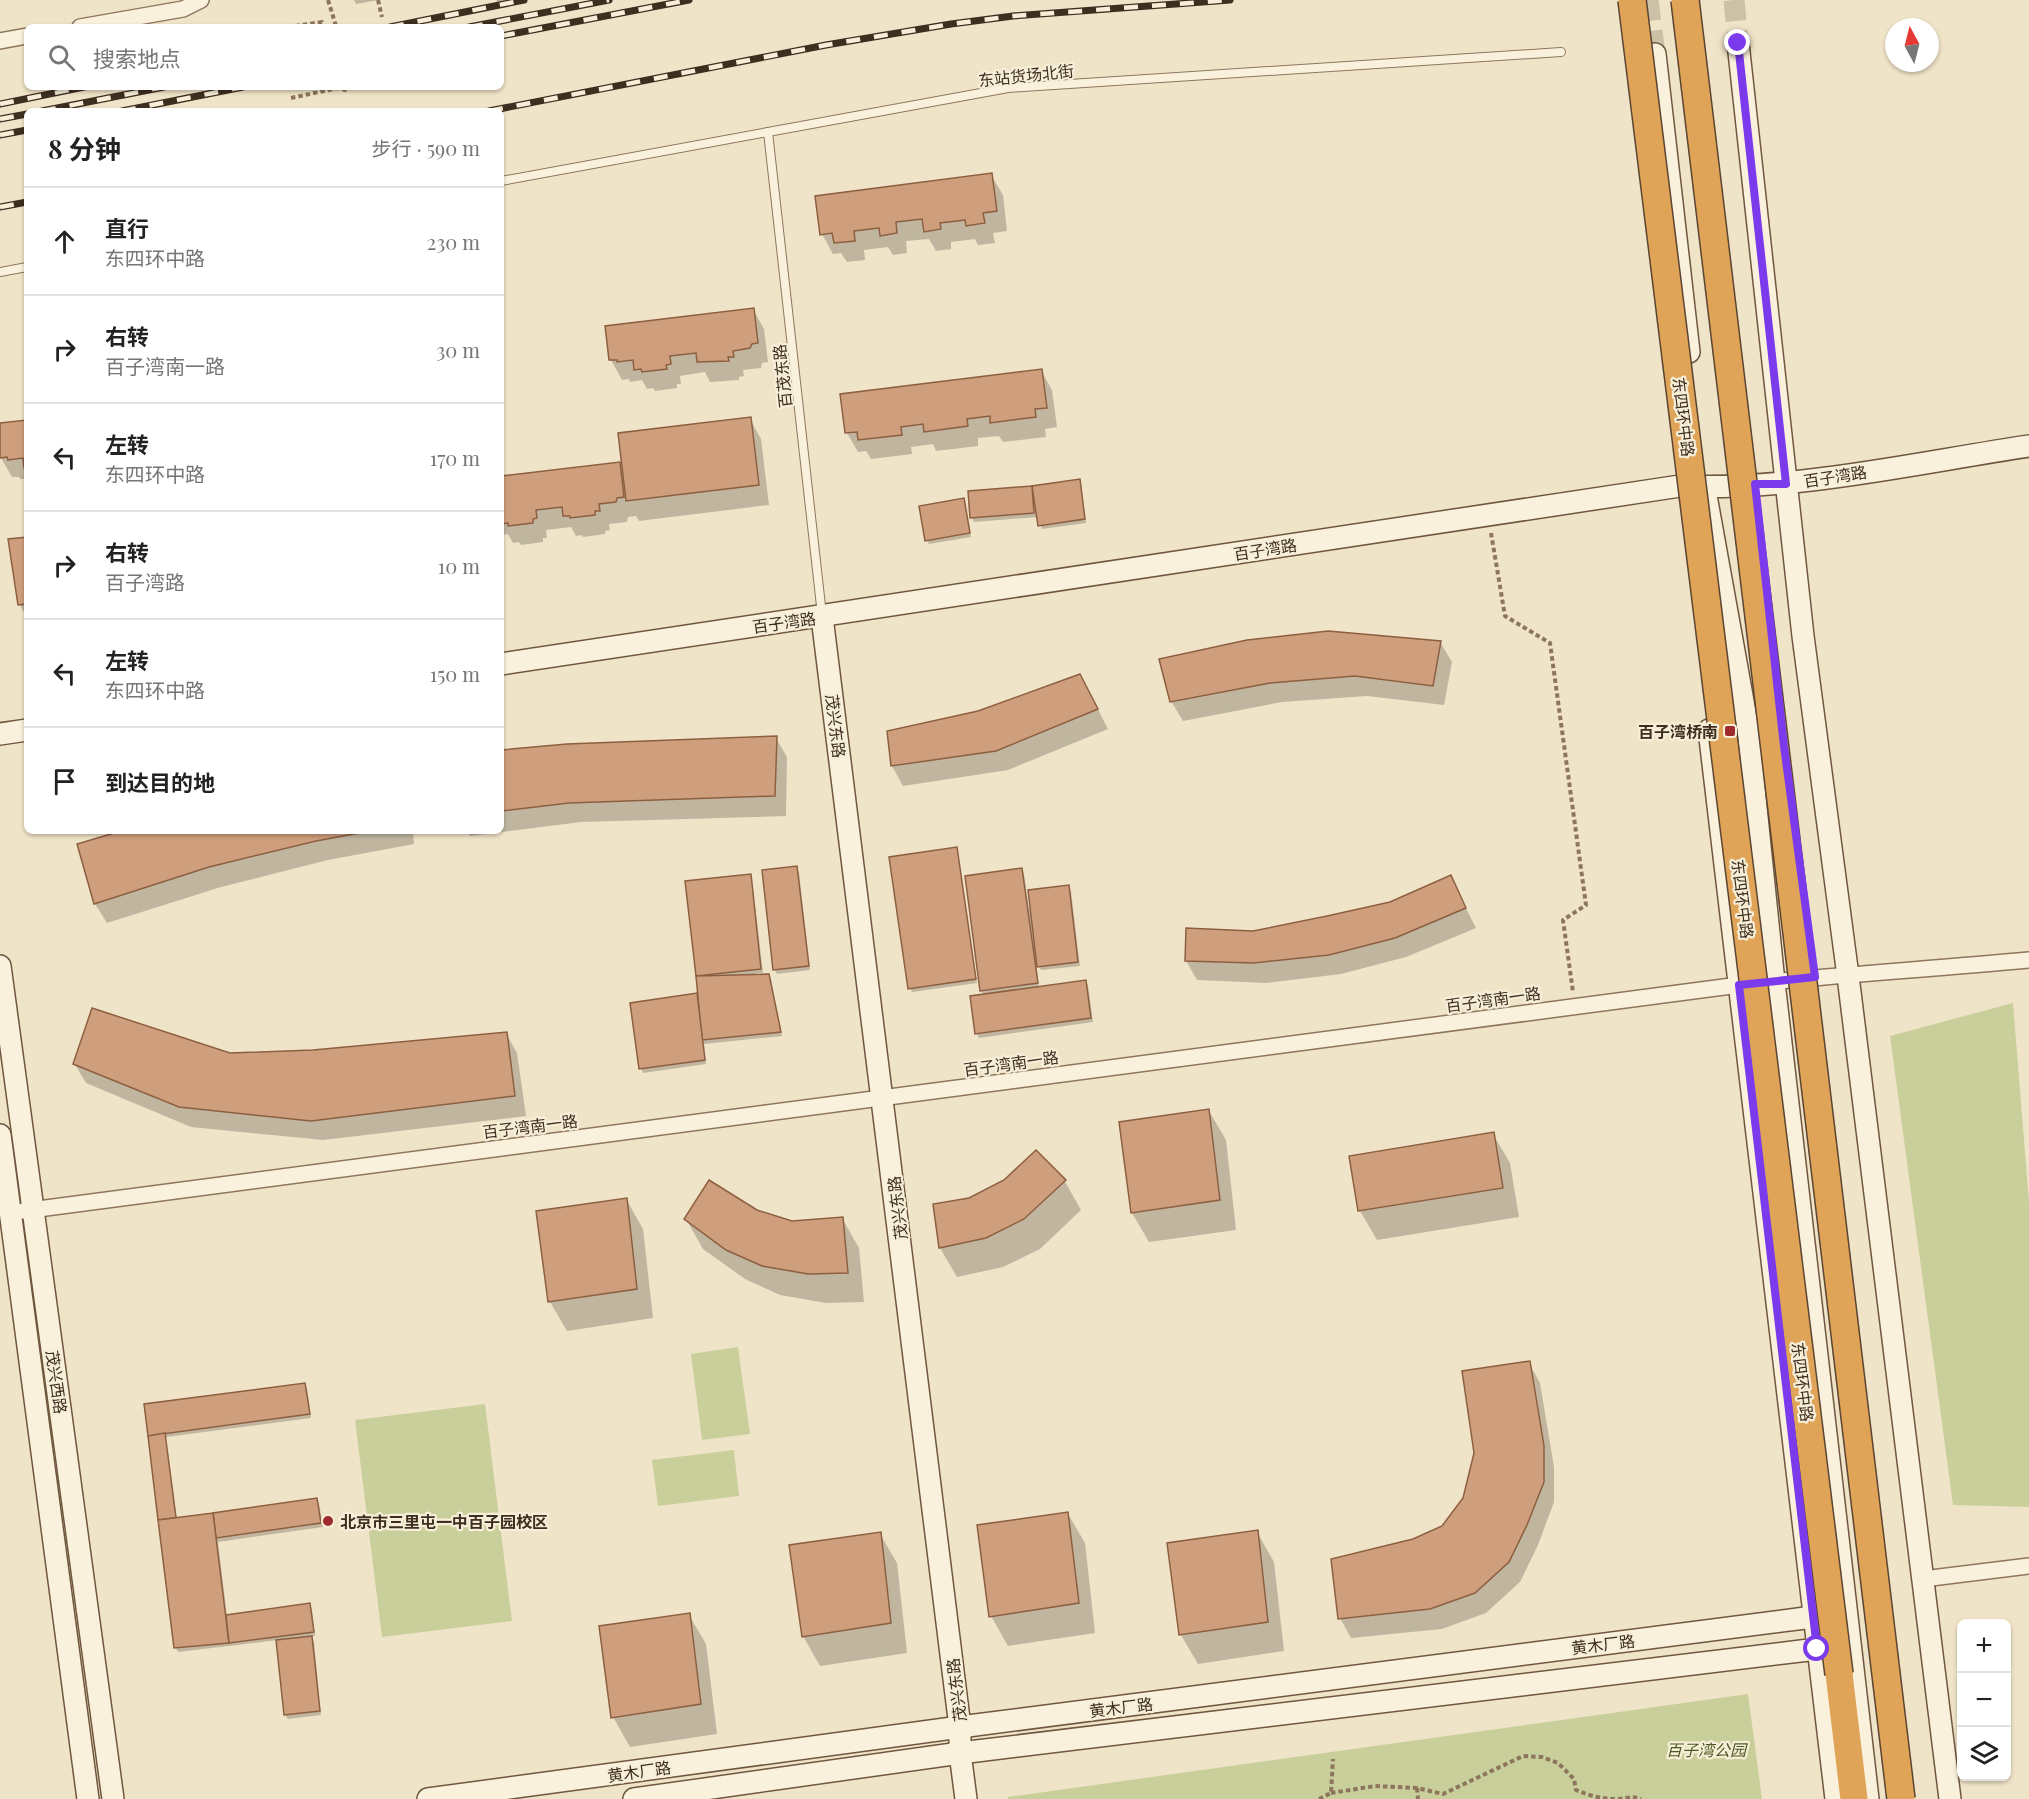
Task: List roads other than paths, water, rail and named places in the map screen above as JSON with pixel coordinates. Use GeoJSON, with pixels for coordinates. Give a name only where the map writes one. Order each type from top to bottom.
{"type":"FeatureCollection","features":[{"type":"Feature","properties":{"kind":"highway","name":"东四环中路"},"geometry":{"type":"LineString","coordinates":[[1632,0],[1854,1799]]}},
{"type":"Feature","properties":{"kind":"highway"},"geometry":{"type":"LineString","coordinates":[[1685,0],[1901,1799]]}},
{"type":"Feature","properties":{"kind":"main road"},"geometry":{"type":"LineString","coordinates":[[1738,43],[1803,636],[1848,976],[1950,1799]]}},
{"type":"Feature","properties":{"kind":"main road"},"geometry":{"type":"LineString","coordinates":[[1690,51],[1755,484],[1784,746],[1815,977],[1914,1799]]}},
{"type":"Feature","properties":{"kind":"main road","name":"东四环中路"},"geometry":{"type":"LineString","coordinates":[[1655,54],[1704,487],[1748,729],[1774,982],[1868,1799]]}},
{"type":"Feature","properties":{"kind":"main road","name":"东四环中路"},"geometry":{"type":"LineString","coordinates":[[1629,58],[1836,1799]]}},
{"type":"Feature","properties":{"kind":"main road","name":"百子湾路"},"geometry":{"type":"LineString","coordinates":[[504,664],[1680,486],[1786,484],[2029,446]]}},
{"type":"Feature","properties":{"kind":"main road","name":"茂兴东路"},"geometry":{"type":"LineString","coordinates":[[822,617],[884,1098],[960,1727],[960,1753],[966,1799]]}},
{"type":"Feature","properties":{"kind":"main road"},"geometry":{"type":"LineString","coordinates":[[0,734],[24,730]]}},
{"type":"Feature","properties":{"kind":"main road","name":"茂兴西路"},"geometry":{"type":"LineString","coordinates":[[0,966],[113,1799]]}},
{"type":"Feature","properties":{"kind":"main road","name":"茂兴西路"},"geometry":{"type":"LineString","coordinates":[[0,1135],[6,1213],[88,1799]]}},
{"type":"Feature","properties":{"kind":"main road","name":"黄木厂路"},"geometry":{"type":"LineString","coordinates":[[428,1799],[960,1727],[1813,1617]]}},
{"type":"Feature","properties":{"kind":"main road"},"geometry":{"type":"LineString","coordinates":[[633,1799],[960,1753],[1817,1649]]}},
{"type":"Feature","properties":{"kind":"street"},"geometry":{"type":"LineString","coordinates":[[94,24],[201,0]]}},
{"type":"Feature","properties":{"kind":"street"},"geometry":{"type":"LineString","coordinates":[[0,41],[24,37]]}},
{"type":"Feature","properties":{"kind":"street","name":"百子湾南一路"},"geometry":{"type":"LineString","coordinates":[[6,1213],[1739,985],[2029,960]]}},
{"type":"Feature","properties":{"kind":"street"},"geometry":{"type":"LineString","coordinates":[[1923,1579],[2029,1566]]}},
{"type":"Feature","properties":{"kind":"lane","name":"东站货场北街"},"geometry":{"type":"LineString","coordinates":[[504,180],[1008,88],[1561,52]]}},
{"type":"Feature","properties":{"kind":"lane","name":"百茂东路"},"geometry":{"type":"LineString","coordinates":[[768,132],[822,617]]}},
{"type":"Feature","properties":{"kind":"lane"},"geometry":{"type":"LineString","coordinates":[[0,272],[24,268]]}},
{"type":"Feature","properties":{"kind":"tunnel"},"geometry":{"type":"LineString","coordinates":[[1648,0],[1655,54]]}},
{"type":"Feature","properties":{"kind":"tunnel"},"geometry":{"type":"LineString","coordinates":[[1734,0],[1738,43]]}},
{"type":"Feature","properties":{"kind":"railway"},"geometry":{"type":"LineString","coordinates":[[405,24],[524,0]]}},
{"type":"Feature","properties":{"kind":"railway"},"geometry":{"type":"LineString","coordinates":[[485,24],[609,0]]}},
{"type":"Feature","properties":{"kind":"railway"},"geometry":{"type":"LineString","coordinates":[[504,35],[689,0]]}},
{"type":"Feature","properties":{"kind":"railway"},"geometry":{"type":"LineString","coordinates":[[504,108],[826,45],[951,24],[1013,16],[1230,0]]}},
{"type":"Feature","properties":{"kind":"railway"},"geometry":{"type":"LineString","coordinates":[[0,104],[69,90]]}},
{"type":"Feature","properties":{"kind":"railway"},"geometry":{"type":"LineString","coordinates":[[57,108],[149,90]]}},
{"type":"Feature","properties":{"kind":"railway"},"geometry":{"type":"LineString","coordinates":[[137,108],[228,90]]}},
{"type":"Feature","properties":{"kind":"railway"},"geometry":{"type":"LineString","coordinates":[[0,119],[24,115]]}},
{"type":"Feature","properties":{"kind":"railway"},"geometry":{"type":"LineString","coordinates":[[0,135],[24,131]]}},
{"type":"Feature","properties":{"kind":"railway"},"geometry":{"type":"LineString","coordinates":[[0,207],[24,203]]}},
{"type":"Feature","properties":{"kind":"place","name":"百子湾桥南"},"geometry":{"type":"Point","coordinates":[1730,731]}},
{"type":"Feature","properties":{"kind":"place","name":"北京市三里屯一中百子园校区"},"geometry":{"type":"Point","coordinates":[328,1521]}},
{"type":"Feature","properties":{"kind":"park label","name":"百子湾公园"},"geometry":{"type":"Point","coordinates":[1706,1749]}}]}
